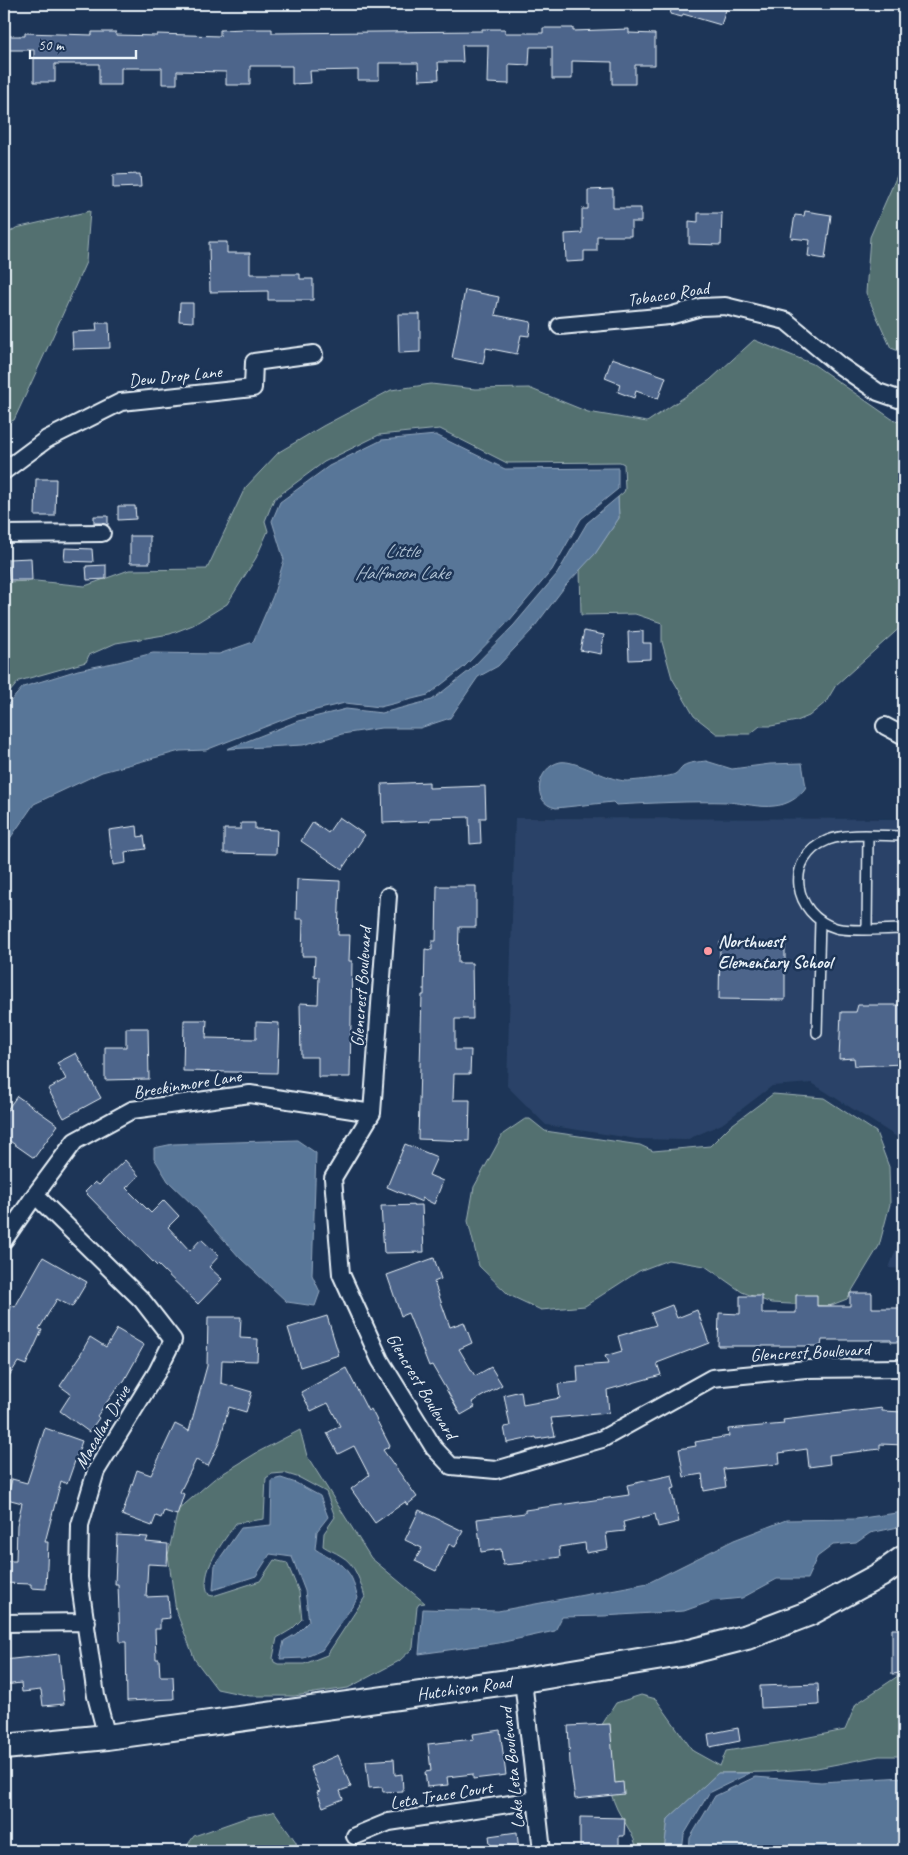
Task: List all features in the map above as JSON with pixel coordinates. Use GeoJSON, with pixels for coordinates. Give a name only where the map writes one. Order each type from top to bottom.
{"type":"FeatureCollection","features":[{"type":"Feature","properties":{"kind":"street","name":"Tobacco Road"},"geometry":{"type":"LineString","coordinates":[[560,326],[669,316],[701,307],[725,306],[786,321],[839,365],[878,392],[904,401]]}},
{"type":"Feature","properties":{"kind":"street","name":"Dew Drop Lane"},"geometry":{"type":"LineString","coordinates":[[4,471],[47,440],[121,402],[253,388],[254,362],[314,354]]}},
{"type":"Feature","properties":{"kind":"street"},"geometry":{"type":"LineString","coordinates":[[4,534],[102,533]]}},
{"type":"Feature","properties":{"kind":"street"},"geometry":{"type":"LineString","coordinates":[[885,726],[904,736]]}},
{"type":"Feature","properties":{"kind":"street","name":"Glencrest Boulevard"},"geometry":{"type":"LineString","coordinates":[[388,896],[372,1113],[333,1178],[341,1274],[380,1360],[434,1448],[451,1466],[496,1470],[602,1439],[712,1378],[806,1369],[904,1368]]}},
{"type":"Feature","properties":{"kind":"street","name":"Breckinmore Lane"},"geometry":{"type":"LineString","coordinates":[[4,1240],[75,1141],[132,1110],[250,1094],[372,1113]]}},
{"type":"Feature","properties":{"kind":"street","name":"Macallan Drive"},"geometry":{"type":"LineString","coordinates":[[35,1195],[142,1300],[173,1340],[157,1372],[96,1471],[80,1525],[80,1578],[96,1696],[107,1737]]}},
{"type":"Feature","properties":{"kind":"street","name":"Hutchison Road"},"geometry":{"type":"LineString","coordinates":[[4,1747],[107,1737],[523,1680],[681,1654],[747,1637],[810,1612],[880,1575],[904,1558]]}},
{"type":"Feature","properties":{"kind":"street"},"geometry":{"type":"LineString","coordinates":[[4,1623],[87,1622]]}},
{"type":"Feature","properties":{"kind":"street","name":"Lake Leta Boulevard"},"geometry":{"type":"LineString","coordinates":[[523,1680],[542,1851]]}},
{"type":"Feature","properties":{"kind":"street","name":"Leta Trace Court"},"geometry":{"type":"LineString","coordinates":[[355,1836],[389,1822],[536,1800]]}},
{"type":"Feature","properties":{"kind":"lane"},"geometry":{"type":"LineString","coordinates":[[904,836],[842,836],[828,840],[814,848],[804,859],[799,872],[798,886],[803,901],[814,916],[838,929],[904,929]]}},
{"type":"Feature","properties":{"kind":"lane"},"geometry":{"type":"LineString","coordinates":[[867,929],[868,836]]}},
{"type":"Feature","properties":{"kind":"lane"},"geometry":{"type":"LineString","coordinates":[[817,1033],[820,920]]}},
{"type":"Feature","properties":{"kind":"shaded area","name":"Northwest Elementary School"},"geometry":{"type":"Polygon","coordinates":[[[515,818],[904,819],[904,1159],[897,1137],[812,1083],[772,1086],[722,1124],[686,1140],[637,1139],[546,1125],[507,1086],[515,818]]]}},
{"type":"Feature","properties":{"kind":"shaded area"},"geometry":{"type":"Polygon","coordinates":[[[904,1218],[904,1269],[889,1268],[902,1234],[904,1218]]]}},
{"type":"Feature","properties":{"kind":"green space"},"geometry":{"type":"Polygon","coordinates":[[[904,164],[904,353],[891,348],[866,293],[870,237],[899,171],[904,164]]]}},
{"type":"Feature","properties":{"kind":"green space"},"geometry":{"type":"Polygon","coordinates":[[[90,211],[86,262],[14,420],[4,424],[4,236],[16,228],[90,211]]]}},
{"type":"Feature","properties":{"kind":"green space"},"geometry":{"type":"Polygon","coordinates":[[[754,340],[813,364],[892,419],[904,423],[904,624],[836,685],[826,702],[809,716],[797,721],[760,726],[750,734],[717,734],[694,716],[672,678],[662,642],[662,623],[635,614],[581,615],[580,569],[595,554],[619,518],[618,497],[625,489],[624,464],[620,462],[507,463],[440,429],[379,435],[324,462],[274,499],[265,521],[268,531],[256,558],[227,604],[193,625],[170,634],[116,643],[89,655],[86,662],[19,681],[4,699],[4,582],[36,581],[85,586],[129,570],[207,569],[245,488],[279,452],[391,390],[431,384],[475,389],[529,388],[588,412],[647,422],[710,380],[754,340]]]}},
{"type":"Feature","properties":{"kind":"green space"},"geometry":{"type":"Polygon","coordinates":[[[773,1094],[824,1098],[876,1132],[889,1167],[890,1204],[879,1246],[847,1299],[829,1306],[771,1303],[742,1292],[705,1266],[668,1260],[639,1271],[585,1306],[541,1310],[509,1295],[479,1266],[468,1221],[474,1187],[503,1134],[525,1119],[530,1119],[545,1131],[640,1145],[653,1151],[710,1146],[729,1127],[773,1094]]]}},
{"type":"Feature","properties":{"kind":"green space"},"geometry":{"type":"Polygon","coordinates":[[[300,1430],[307,1456],[371,1558],[425,1603],[419,1604],[417,1607],[413,1648],[399,1661],[348,1688],[294,1696],[250,1696],[217,1689],[195,1660],[176,1611],[168,1555],[178,1510],[214,1479],[258,1452],[300,1430]],[[284,1473],[272,1474],[266,1478],[264,1519],[236,1523],[213,1558],[206,1577],[209,1595],[213,1596],[260,1581],[274,1560],[287,1563],[299,1592],[302,1619],[292,1629],[277,1638],[273,1658],[274,1662],[278,1664],[304,1664],[327,1655],[365,1597],[357,1574],[350,1563],[323,1546],[324,1533],[335,1517],[326,1492],[300,1478],[284,1473]]]}},
{"type":"Feature","properties":{"kind":"green space"},"geometry":{"type":"Polygon","coordinates":[[[904,1672],[904,1756],[879,1756],[817,1768],[769,1772],[718,1773],[668,1819],[664,1851],[637,1851],[632,1834],[617,1809],[610,1791],[594,1737],[616,1703],[641,1695],[656,1699],[693,1751],[720,1766],[726,1751],[845,1730],[856,1704],[904,1672]]]}},
{"type":"Feature","properties":{"kind":"green space"},"geometry":{"type":"Polygon","coordinates":[[[274,1811],[296,1842],[297,1851],[183,1851],[194,1836],[248,1817],[274,1811]]]}},
{"type":"Feature","properties":{"kind":"water","name":"Little Halfmoon Lake"},"geometry":{"type":"Polygon","coordinates":[[[436,435],[505,469],[618,468],[618,489],[581,519],[552,570],[509,621],[464,667],[428,695],[380,707],[345,703],[295,715],[206,750],[180,751],[102,772],[34,804],[4,847],[4,709],[23,687],[78,670],[153,653],[219,654],[253,642],[273,596],[284,560],[272,521],[280,502],[329,466],[382,440],[436,435]]]}},
{"type":"Feature","properties":{"kind":"water"},"geometry":{"type":"Polygon","coordinates":[[[618,497],[619,518],[595,554],[566,585],[532,630],[498,666],[478,677],[450,718],[420,728],[381,728],[342,734],[303,745],[227,749],[298,721],[346,709],[382,713],[432,700],[469,671],[514,625],[557,574],[587,523],[618,497]]]}},
{"type":"Feature","properties":{"kind":"water"},"geometry":{"type":"Polygon","coordinates":[[[706,761],[732,769],[770,764],[802,763],[806,787],[792,800],[784,804],[769,806],[728,802],[616,805],[613,802],[556,808],[548,805],[542,799],[540,793],[542,777],[552,765],[560,762],[574,764],[618,780],[626,781],[672,775],[685,765],[706,761]]]}},
{"type":"Feature","properties":{"kind":"water"},"geometry":{"type":"Polygon","coordinates":[[[297,1140],[316,1153],[312,1275],[320,1292],[315,1306],[287,1302],[240,1258],[197,1209],[168,1181],[154,1158],[154,1148],[173,1144],[297,1140]]]}},
{"type":"Feature","properties":{"kind":"water"},"geometry":{"type":"Polygon","coordinates":[[[281,1478],[296,1483],[320,1496],[328,1517],[317,1531],[315,1549],[347,1570],[353,1580],[358,1598],[322,1650],[304,1658],[280,1659],[284,1641],[296,1634],[309,1621],[305,1591],[292,1557],[270,1554],[256,1576],[213,1590],[215,1565],[241,1528],[271,1525],[272,1480],[281,1478]]]}},
{"type":"Feature","properties":{"kind":"water"},"geometry":{"type":"Polygon","coordinates":[[[903,1512],[903,1526],[870,1533],[856,1543],[833,1545],[817,1557],[807,1579],[777,1579],[742,1598],[712,1601],[684,1611],[562,1617],[555,1631],[499,1643],[419,1654],[423,1609],[498,1611],[648,1583],[734,1540],[786,1520],[856,1519],[903,1512]]]}},
{"type":"Feature","properties":{"kind":"water"},"geometry":{"type":"Polygon","coordinates":[[[718,1773],[750,1773],[709,1793],[684,1835],[682,1851],[664,1851],[668,1819],[718,1773]]]}},
{"type":"Feature","properties":{"kind":"water"},"geometry":{"type":"Polygon","coordinates":[[[755,1777],[821,1782],[904,1777],[904,1851],[689,1851],[690,1838],[715,1796],[755,1777]]]}},
{"type":"Feature","properties":{"kind":"building"},"geometry":{"type":"Polygon","coordinates":[[[660,4],[728,4],[721,25],[683,14],[682,17],[670,14],[671,10],[659,6],[660,4]]]}},
{"type":"Feature","properties":{"kind":"building"},"geometry":{"type":"Polygon","coordinates":[[[543,28],[573,28],[573,31],[629,29],[629,33],[655,34],[655,65],[635,65],[635,84],[612,84],[612,62],[572,61],[572,79],[552,79],[552,47],[530,47],[529,65],[509,64],[509,84],[487,83],[488,45],[462,45],[463,62],[438,62],[439,79],[419,80],[418,63],[379,63],[379,80],[358,80],[358,70],[310,71],[311,83],[292,84],[292,66],[250,66],[250,85],[226,85],[226,72],[177,71],[177,84],[162,84],[162,68],[121,68],[121,85],[99,85],[99,64],[55,64],[55,82],[34,82],[34,50],[4,50],[4,36],[25,36],[25,33],[92,35],[92,32],[116,32],[116,35],[220,36],[220,30],[245,29],[272,29],[272,33],[482,31],[482,29],[505,29],[505,33],[543,33],[543,28]]]}},
{"type":"Feature","properties":{"kind":"building"},"geometry":{"type":"Polygon","coordinates":[[[140,174],[141,187],[113,188],[113,175],[140,174]]]}},
{"type":"Feature","properties":{"kind":"building"},"geometry":{"type":"Polygon","coordinates":[[[613,189],[613,208],[641,208],[641,222],[631,222],[631,236],[597,236],[597,251],[584,251],[584,261],[566,262],[565,234],[582,233],[582,209],[588,209],[588,190],[613,189]]]}},
{"type":"Feature","properties":{"kind":"building"},"geometry":{"type":"Polygon","coordinates":[[[805,211],[831,215],[825,259],[808,256],[810,240],[791,238],[795,215],[804,216],[805,211]]]}},
{"type":"Feature","properties":{"kind":"building"},"geometry":{"type":"Polygon","coordinates":[[[698,213],[722,213],[721,245],[689,244],[689,221],[698,222],[698,213]]]}},
{"type":"Feature","properties":{"kind":"building"},"geometry":{"type":"Polygon","coordinates":[[[209,242],[227,242],[227,253],[250,253],[250,274],[300,274],[300,279],[313,279],[313,300],[268,300],[268,291],[210,292],[209,242]]]}},
{"type":"Feature","properties":{"kind":"building"},"geometry":{"type":"Polygon","coordinates":[[[465,290],[499,297],[495,315],[531,322],[529,336],[521,335],[517,354],[486,348],[483,364],[452,358],[465,290]]]}},
{"type":"Feature","properties":{"kind":"building"},"geometry":{"type":"Polygon","coordinates":[[[180,303],[193,303],[193,322],[179,321],[180,303]]]}},
{"type":"Feature","properties":{"kind":"building"},"geometry":{"type":"Polygon","coordinates":[[[398,314],[420,314],[420,352],[399,353],[398,314]]]}},
{"type":"Feature","properties":{"kind":"building"},"geometry":{"type":"Polygon","coordinates":[[[96,323],[109,323],[110,348],[73,349],[72,332],[97,331],[96,323]]]}},
{"type":"Feature","properties":{"kind":"building"},"geometry":{"type":"Polygon","coordinates":[[[612,358],[666,377],[658,399],[636,391],[634,398],[618,392],[620,384],[605,378],[612,358]]]}},
{"type":"Feature","properties":{"kind":"building"},"geometry":{"type":"Polygon","coordinates":[[[36,479],[56,479],[55,516],[35,516],[36,479]]]}},
{"type":"Feature","properties":{"kind":"building"},"geometry":{"type":"Polygon","coordinates":[[[118,506],[135,506],[136,519],[118,520],[118,506]]]}},
{"type":"Feature","properties":{"kind":"building"},"geometry":{"type":"Polygon","coordinates":[[[94,516],[108,516],[108,525],[94,523],[94,516]]]}},
{"type":"Feature","properties":{"kind":"building"},"geometry":{"type":"Polygon","coordinates":[[[130,536],[150,536],[150,563],[130,563],[130,536]]]}},
{"type":"Feature","properties":{"kind":"building"},"geometry":{"type":"Polygon","coordinates":[[[65,548],[92,549],[93,562],[64,561],[65,548]]]}},
{"type":"Feature","properties":{"kind":"building"},"geometry":{"type":"Polygon","coordinates":[[[31,558],[32,580],[9,580],[8,559],[31,558]]]}},
{"type":"Feature","properties":{"kind":"building"},"geometry":{"type":"Polygon","coordinates":[[[106,565],[106,579],[87,580],[86,566],[106,565]]]}},
{"type":"Feature","properties":{"kind":"building"},"geometry":{"type":"Polygon","coordinates":[[[584,631],[604,635],[601,654],[580,650],[584,631]]]}},
{"type":"Feature","properties":{"kind":"building"},"geometry":{"type":"Polygon","coordinates":[[[643,631],[643,643],[651,643],[651,659],[629,660],[628,632],[643,631]]]}},
{"type":"Feature","properties":{"kind":"building"},"geometry":{"type":"Polygon","coordinates":[[[429,782],[429,788],[485,786],[486,818],[480,818],[481,843],[470,844],[469,817],[430,818],[430,821],[383,823],[382,784],[429,782]]]}},
{"type":"Feature","properties":{"kind":"building"},"geometry":{"type":"Polygon","coordinates":[[[339,817],[365,835],[342,869],[301,841],[313,822],[328,833],[339,817]]]}},
{"type":"Feature","properties":{"kind":"building"},"geometry":{"type":"Polygon","coordinates":[[[241,823],[255,823],[255,829],[277,830],[276,854],[224,853],[224,829],[241,829],[241,823]]]}},
{"type":"Feature","properties":{"kind":"building"},"geometry":{"type":"Polygon","coordinates":[[[137,826],[138,837],[144,836],[146,849],[125,852],[126,863],[113,865],[109,830],[137,826]]]}},
{"type":"Feature","properties":{"kind":"building"},"geometry":{"type":"Polygon","coordinates":[[[297,879],[340,881],[338,935],[350,935],[349,961],[352,961],[350,1077],[318,1077],[318,1057],[301,1057],[300,1003],[318,1004],[319,977],[314,976],[315,956],[302,956],[303,919],[296,919],[297,879]]]}},
{"type":"Feature","properties":{"kind":"building"},"geometry":{"type":"Polygon","coordinates":[[[437,886],[476,886],[476,927],[459,927],[458,963],[472,963],[473,1019],[455,1019],[455,1050],[471,1050],[470,1074],[454,1074],[453,1100],[470,1100],[469,1141],[418,1139],[425,949],[432,950],[432,941],[436,941],[437,886]]]}},
{"type":"Feature","properties":{"kind":"building"},"geometry":{"type":"Polygon","coordinates":[[[720,942],[785,943],[785,1000],[719,999],[720,942]]]}},
{"type":"Feature","properties":{"kind":"building"},"geometry":{"type":"Polygon","coordinates":[[[858,1005],[904,1005],[904,1064],[855,1066],[854,1058],[839,1059],[841,1012],[856,1012],[858,1005]]]}},
{"type":"Feature","properties":{"kind":"building"},"geometry":{"type":"Polygon","coordinates":[[[184,1020],[207,1020],[206,1038],[256,1039],[256,1022],[279,1023],[277,1073],[183,1071],[184,1020]]]}},
{"type":"Feature","properties":{"kind":"building"},"geometry":{"type":"Polygon","coordinates":[[[126,1028],[148,1028],[149,1079],[105,1080],[105,1047],[126,1047],[126,1028]]]}},
{"type":"Feature","properties":{"kind":"building"},"geometry":{"type":"Polygon","coordinates":[[[76,1053],[101,1098],[64,1118],[48,1089],[66,1079],[57,1063],[76,1053]]]}},
{"type":"Feature","properties":{"kind":"building"},"geometry":{"type":"Polygon","coordinates":[[[17,1096],[58,1125],[34,1158],[4,1137],[4,1114],[17,1096]]]}},
{"type":"Feature","properties":{"kind":"building"},"geometry":{"type":"Polygon","coordinates":[[[405,1144],[437,1157],[429,1175],[443,1181],[434,1204],[422,1198],[422,1202],[387,1187],[405,1144]]]}},
{"type":"Feature","properties":{"kind":"building"},"geometry":{"type":"Polygon","coordinates":[[[125,1160],[139,1176],[126,1188],[151,1213],[164,1200],[179,1216],[168,1227],[190,1251],[201,1239],[219,1256],[209,1267],[222,1279],[198,1304],[157,1266],[85,1192],[95,1182],[99,1185],[125,1160]]]}},
{"type":"Feature","properties":{"kind":"building"},"geometry":{"type":"Polygon","coordinates":[[[422,1205],[424,1252],[384,1253],[381,1206],[422,1205]]]}},
{"type":"Feature","properties":{"kind":"building"},"geometry":{"type":"Polygon","coordinates":[[[43,1257],[87,1282],[72,1307],[57,1299],[39,1329],[42,1330],[26,1365],[18,1362],[4,1384],[4,1324],[12,1305],[15,1307],[43,1257]]]}},
{"type":"Feature","properties":{"kind":"building"},"geometry":{"type":"Polygon","coordinates":[[[434,1258],[441,1279],[434,1282],[450,1327],[464,1322],[472,1343],[459,1349],[475,1376],[491,1367],[502,1385],[472,1402],[475,1407],[461,1415],[432,1365],[429,1366],[408,1313],[401,1316],[387,1275],[434,1258]]]}},
{"type":"Feature","properties":{"kind":"building"},"geometry":{"type":"Polygon","coordinates":[[[850,1293],[872,1293],[872,1308],[904,1308],[904,1342],[891,1342],[891,1340],[822,1340],[821,1346],[718,1346],[719,1313],[740,1314],[740,1296],[762,1296],[762,1313],[796,1313],[796,1295],[817,1295],[817,1306],[850,1306],[850,1293]]]}},
{"type":"Feature","properties":{"kind":"building"},"geometry":{"type":"Polygon","coordinates":[[[672,1305],[677,1318],[697,1310],[709,1343],[657,1363],[661,1375],[607,1390],[609,1413],[551,1418],[555,1436],[537,1439],[536,1437],[507,1443],[504,1427],[510,1426],[504,1395],[521,1391],[523,1405],[560,1398],[558,1384],[578,1382],[577,1366],[608,1364],[605,1356],[622,1351],[618,1336],[656,1325],[651,1313],[672,1305]]]}},
{"type":"Feature","properties":{"kind":"building"},"geometry":{"type":"Polygon","coordinates":[[[327,1316],[339,1355],[300,1367],[288,1328],[327,1316]]]}},
{"type":"Feature","properties":{"kind":"building"},"geometry":{"type":"Polygon","coordinates":[[[208,1317],[241,1317],[240,1338],[258,1339],[257,1361],[222,1360],[221,1383],[252,1392],[246,1412],[229,1407],[219,1443],[208,1466],[196,1460],[180,1492],[184,1494],[177,1515],[164,1511],[161,1518],[156,1516],[152,1526],[122,1515],[137,1470],[151,1475],[175,1424],[189,1431],[207,1366],[208,1317]]]}},
{"type":"Feature","properties":{"kind":"building"},"geometry":{"type":"Polygon","coordinates":[[[117,1329],[144,1345],[124,1381],[119,1385],[97,1416],[99,1418],[89,1432],[60,1411],[71,1394],[60,1386],[81,1355],[90,1337],[106,1347],[117,1329]]]}},
{"type":"Feature","properties":{"kind":"building"},"geometry":{"type":"Polygon","coordinates":[[[346,1368],[368,1411],[371,1409],[390,1446],[383,1450],[417,1497],[407,1505],[405,1502],[375,1523],[351,1489],[369,1475],[354,1446],[338,1454],[327,1433],[340,1426],[328,1403],[311,1411],[301,1392],[346,1368]]]}},
{"type":"Feature","properties":{"kind":"building"},"geometry":{"type":"Polygon","coordinates":[[[882,1408],[882,1411],[904,1412],[904,1445],[880,1444],[880,1449],[829,1455],[830,1464],[809,1467],[807,1449],[779,1453],[780,1464],[723,1469],[726,1487],[704,1491],[702,1474],[684,1477],[679,1449],[696,1446],[695,1442],[729,1436],[728,1429],[784,1424],[783,1420],[882,1408]]]}},
{"type":"Feature","properties":{"kind":"building"},"geometry":{"type":"Polygon","coordinates":[[[45,1428],[82,1441],[67,1484],[61,1481],[45,1542],[48,1542],[46,1589],[31,1588],[31,1584],[4,1583],[4,1561],[16,1561],[17,1525],[22,1503],[7,1499],[12,1479],[27,1483],[45,1428]]]}},
{"type":"Feature","properties":{"kind":"building"},"geometry":{"type":"Polygon","coordinates":[[[672,1475],[675,1488],[671,1489],[679,1522],[658,1527],[655,1514],[623,1522],[625,1531],[606,1533],[608,1549],[586,1553],[585,1543],[559,1547],[560,1557],[524,1563],[503,1565],[501,1549],[481,1552],[477,1519],[525,1513],[525,1510],[629,1495],[627,1485],[672,1475]]]}},
{"type":"Feature","properties":{"kind":"building"},"geometry":{"type":"Polygon","coordinates":[[[419,1510],[463,1531],[455,1547],[449,1544],[436,1571],[415,1561],[422,1548],[405,1540],[419,1510]]]}},
{"type":"Feature","properties":{"kind":"building"},"geometry":{"type":"Polygon","coordinates":[[[117,1535],[148,1537],[146,1542],[168,1544],[167,1565],[148,1564],[146,1597],[168,1596],[170,1618],[160,1619],[160,1629],[155,1629],[156,1659],[159,1659],[160,1676],[173,1676],[174,1699],[127,1701],[126,1642],[120,1642],[118,1584],[115,1584],[117,1535]]]}},
{"type":"Feature","properties":{"kind":"building"},"geometry":{"type":"Polygon","coordinates":[[[892,1629],[904,1629],[904,1673],[892,1674],[892,1629]]]}},
{"type":"Feature","properties":{"kind":"building"},"geometry":{"type":"Polygon","coordinates":[[[59,1654],[64,1704],[43,1706],[41,1690],[22,1692],[21,1683],[4,1685],[4,1660],[59,1654]]]}},
{"type":"Feature","properties":{"kind":"building"},"geometry":{"type":"Polygon","coordinates":[[[818,1684],[819,1705],[761,1708],[760,1686],[818,1684]]]}},
{"type":"Feature","properties":{"kind":"building"},"geometry":{"type":"Polygon","coordinates":[[[610,1724],[615,1783],[623,1782],[624,1794],[575,1799],[570,1763],[568,1726],[610,1724]]]}},
{"type":"Feature","properties":{"kind":"building"},"geometry":{"type":"Polygon","coordinates":[[[738,1728],[740,1741],[710,1747],[708,1734],[738,1728]]]}},
{"type":"Feature","properties":{"kind":"building"},"geometry":{"type":"Polygon","coordinates":[[[500,1730],[506,1775],[473,1779],[473,1774],[447,1777],[448,1785],[427,1787],[425,1772],[431,1771],[428,1744],[474,1739],[473,1734],[500,1730]]]}},
{"type":"Feature","properties":{"kind":"building"},"geometry":{"type":"Polygon","coordinates":[[[338,1755],[351,1787],[340,1791],[343,1799],[323,1807],[317,1792],[320,1791],[310,1767],[338,1755]]]}},
{"type":"Feature","properties":{"kind":"building"},"geometry":{"type":"Polygon","coordinates":[[[394,1759],[395,1775],[402,1774],[403,1791],[383,1792],[382,1787],[369,1788],[366,1761],[394,1759]]]}},
{"type":"Feature","properties":{"kind":"building"},"geometry":{"type":"Polygon","coordinates":[[[580,1817],[625,1818],[624,1836],[619,1836],[619,1846],[594,1845],[594,1851],[580,1851],[580,1817]]]}},
{"type":"Feature","properties":{"kind":"building"},"geometry":{"type":"Polygon","coordinates":[[[517,1832],[519,1851],[491,1851],[489,1836],[517,1832]]]}},
{"type":"Feature","properties":{"kind":"place","name":"Northwest Elementary School"},"geometry":{"type":"Point","coordinates":[708,951]}}]}
